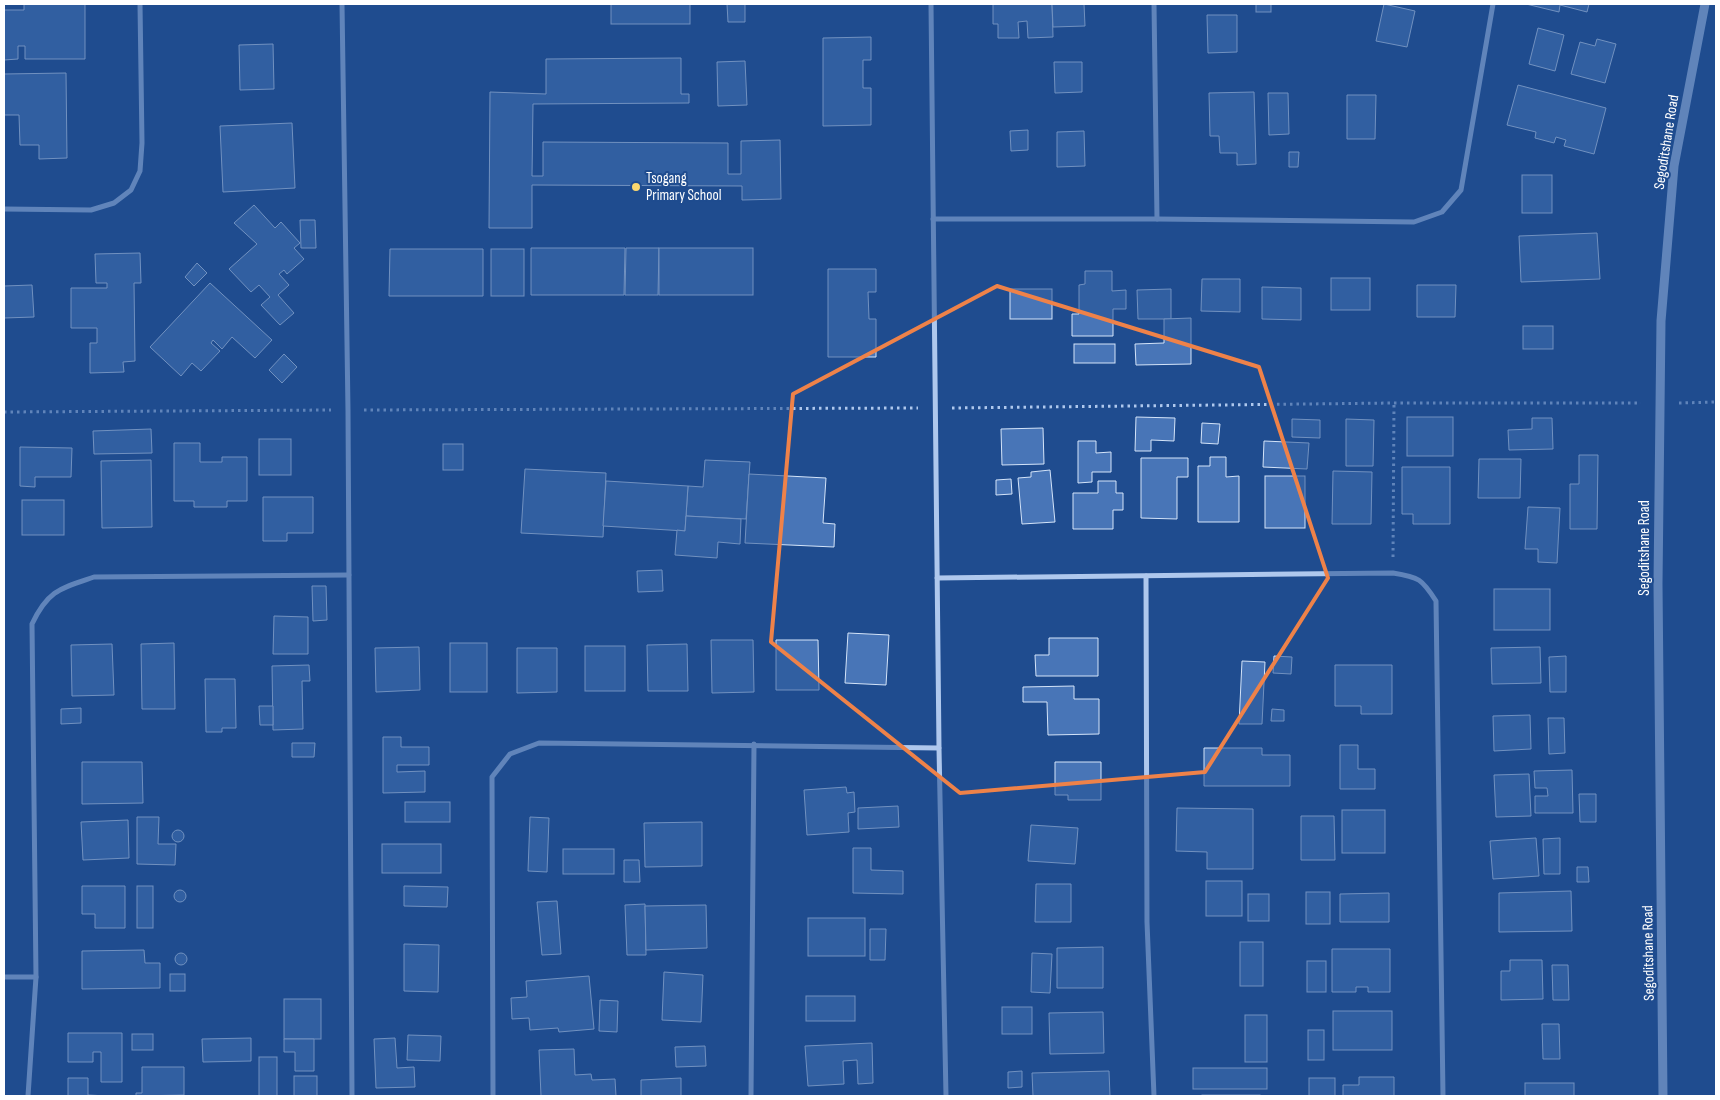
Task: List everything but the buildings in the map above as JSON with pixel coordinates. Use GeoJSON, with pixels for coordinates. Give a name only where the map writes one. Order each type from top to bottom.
{"type":"FeatureCollection","features":[{"type":"Feature","properties":{"kind":"street"},"geometry":{"type":"LineString","coordinates":[[4,209],[91,210],[114,203],[131,190],[140,171],[142,143],[140,4]]}},
{"type":"Feature","properties":{"kind":"street"},"geometry":{"type":"LineString","coordinates":[[342,4],[348,410],[352,1096]]}},
{"type":"Feature","properties":{"kind":"street"},"geometry":{"type":"LineString","coordinates":[[931,4],[939,748],[946,1096]]}},
{"type":"Feature","properties":{"kind":"street"},"geometry":{"type":"LineString","coordinates":[[1154,4],[1157,219]]}},
{"type":"Feature","properties":{"kind":"street"},"geometry":{"type":"LineString","coordinates":[[933,219],[1414,222],[1442,212],[1461,190],[1493,4]]}},
{"type":"Feature","properties":{"kind":"street","name":"Segoditshane Road"},"geometry":{"type":"LineString","coordinates":[[1663,1096],[1658,403],[1661,321],[1674,166],[1705,4]]}},
{"type":"Feature","properties":{"kind":"street"},"geometry":{"type":"LineString","coordinates":[[937,578],[1393,573],[1410,575],[1425,582],[1436,601],[1443,1096]]}},
{"type":"Feature","properties":{"kind":"street"},"geometry":{"type":"LineString","coordinates":[[28,1096],[36,977],[32,624],[40,605],[57,590],[94,577],[349,575]]}},
{"type":"Feature","properties":{"kind":"street"},"geometry":{"type":"LineString","coordinates":[[1146,576],[1147,922],[1154,1096]]}},
{"type":"Feature","properties":{"kind":"street"},"geometry":{"type":"LineString","coordinates":[[493,1096],[492,777],[510,754],[539,743],[754,744],[939,748]]}},
{"type":"Feature","properties":{"kind":"street"},"geometry":{"type":"LineString","coordinates":[[751,1096],[754,744]]}},
{"type":"Feature","properties":{"kind":"street"},"geometry":{"type":"LineString","coordinates":[[4,978],[36,977]]}},
{"type":"Feature","properties":{"kind":"path"},"geometry":{"type":"LineString","coordinates":[[4,412],[1716,402]]}},
{"type":"Feature","properties":{"kind":"path"},"geometry":{"type":"LineString","coordinates":[[1393,573],[1394,403]]}},
{"type":"Feature","properties":{"kind":"highlighted area"},"geometry":{"type":"Polygon","coordinates":[[[997,286],[1259,367],[1328,578],[1205,772],[960,793],[771,642],[793,394],[997,286]]]}},
{"type":"Feature","properties":{"kind":"place","name":"Tsogang Primary School"},"geometry":{"type":"Point","coordinates":[636,187]}}]}
